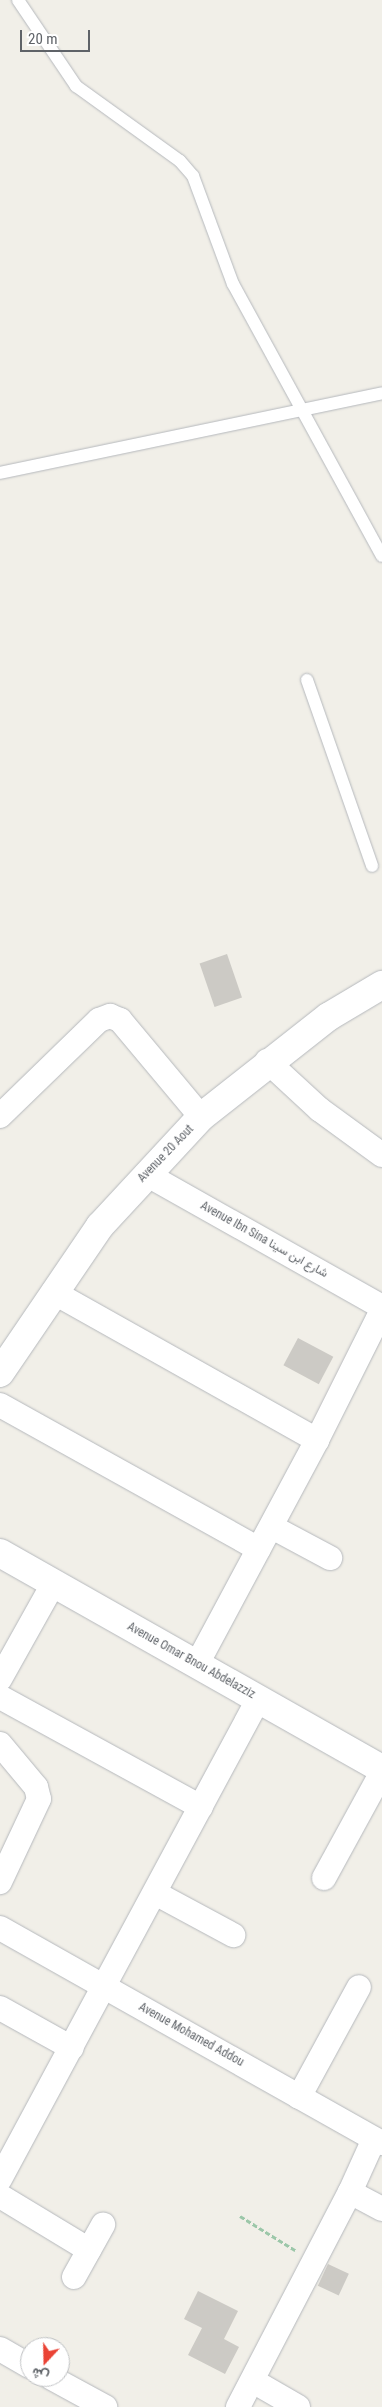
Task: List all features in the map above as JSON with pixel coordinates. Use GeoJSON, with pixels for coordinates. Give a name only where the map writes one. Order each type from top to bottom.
{"type":"FeatureCollection","features":[{"type":"Feature","properties":{"kind":"street","name":"Avenue 20 Aout"},"geometry":{"type":"LineString","coordinates":[[1,1368],[100,1226],[146,1174],[201,1117],[267,1061],[328,1017],[382,984]]}},
{"type":"Feature","properties":{"kind":"street"},"geometry":{"type":"LineString","coordinates":[[0,1116],[99,1020],[110,1016],[120,1020],[201,1117]]}},
{"type":"Feature","properties":{"kind":"street"},"geometry":{"type":"LineString","coordinates":[[267,1061],[320,1109],[382,1156]]}},
{"type":"Feature","properties":{"kind":"street","name":"Avenue Ibn Sina شارع ابن سينا"},"geometry":{"type":"LineString","coordinates":[[146,1174],[382,1308]]}},
{"type":"Feature","properties":{"kind":"street"},"geometry":{"type":"LineString","coordinates":[[53,1292],[317,1440]]}},
{"type":"Feature","properties":{"kind":"street"},"geometry":{"type":"LineString","coordinates":[[197,1664],[272,1527],[382,1308]]}},
{"type":"Feature","properties":{"kind":"street"},"geometry":{"type":"LineString","coordinates":[[0,1405],[259,1549]]}},
{"type":"Feature","properties":{"kind":"street"},"geometry":{"type":"LineString","coordinates":[[272,1527],[330,1558]]}},
{"type":"Feature","properties":{"kind":"street","name":"Avenue Omar Bnou Abdelazziz"},"geometry":{"type":"LineString","coordinates":[[0,1553],[259,1698],[382,1771]]}},
{"type":"Feature","properties":{"kind":"street"},"geometry":{"type":"LineString","coordinates":[[0,1679],[53,1584]]}},
{"type":"Feature","properties":{"kind":"street"},"geometry":{"type":"LineString","coordinates":[[0,1697],[201,1807]]}},
{"type":"Feature","properties":{"kind":"street"},"geometry":{"type":"LineString","coordinates":[[3,2166],[72,2048],[259,1698]]}},
{"type":"Feature","properties":{"kind":"street"},"geometry":{"type":"LineString","coordinates":[[0,1744],[36,1787],[39,1799],[0,1882]]}},
{"type":"Feature","properties":{"kind":"street"},"geometry":{"type":"LineString","coordinates":[[324,1878],[382,1771]]}},
{"type":"Feature","properties":{"kind":"street"},"geometry":{"type":"LineString","coordinates":[[155,1893],[233,1935]]}},
{"type":"Feature","properties":{"kind":"street","name":"Avenue Mohamed Addou"},"geometry":{"type":"LineString","coordinates":[[0,1928],[378,2141]]}},
{"type":"Feature","properties":{"kind":"street"},"geometry":{"type":"LineString","coordinates":[[299,2097],[359,1986]]}},
{"type":"Feature","properties":{"kind":"street"},"geometry":{"type":"LineString","coordinates":[[0,2008],[72,2048]]}},
{"type":"Feature","properties":{"kind":"street"},"geometry":{"type":"LineString","coordinates":[[238,2407],[378,2141]]}},
{"type":"Feature","properties":{"kind":"street"},"geometry":{"type":"LineString","coordinates":[[350,2192],[382,2209]]}},
{"type":"Feature","properties":{"kind":"street"},"geometry":{"type":"LineString","coordinates":[[0,2196],[89,2250]]}},
{"type":"Feature","properties":{"kind":"street"},"geometry":{"type":"LineString","coordinates":[[74,2277],[103,2225]]}},
{"type":"Feature","properties":{"kind":"street"},"geometry":{"type":"LineString","coordinates":[[0,2349],[20,2360]]}},
{"type":"Feature","properties":{"kind":"street"},"geometry":{"type":"LineString","coordinates":[[253,2381],[298,2407]]}},
{"type":"Feature","properties":{"kind":"street"},"geometry":{"type":"LineString","coordinates":[[68,2387],[104,2407]]}},
{"type":"Feature","properties":{"kind":"lane"},"geometry":{"type":"LineString","coordinates":[[18,0],[76,86],[188,169],[199,189],[214,240],[233,284],[382,556]]}},
{"type":"Feature","properties":{"kind":"lane"},"geometry":{"type":"LineString","coordinates":[[0,473],[382,393]]}},
{"type":"Feature","properties":{"kind":"lane"},"geometry":{"type":"LineString","coordinates":[[307,680],[372,866]]}},
{"type":"Feature","properties":{"kind":"path"},"geometry":{"type":"LineString","coordinates":[[240,2216],[314,2262]]}},
{"type":"Feature","properties":{"kind":"building"},"geometry":{"type":"Polygon","coordinates":[[[227,954],[242,997],[215,1007],[200,963],[227,954]]]}},
{"type":"Feature","properties":{"kind":"building"},"geometry":{"type":"Polygon","coordinates":[[[298,1338],[333,1357],[319,1384],[283,1365],[298,1338]]]}},
{"type":"Feature","properties":{"kind":"building"},"geometry":{"type":"Polygon","coordinates":[[[328,2264],[349,2274],[339,2295],[318,2286],[328,2264]]]}},
{"type":"Feature","properties":{"kind":"building"},"geometry":{"type":"Polygon","coordinates":[[[198,2291],[238,2311],[224,2339],[239,2347],[225,2374],[188,2355],[202,2328],[184,2319],[198,2291]]]}}]}
